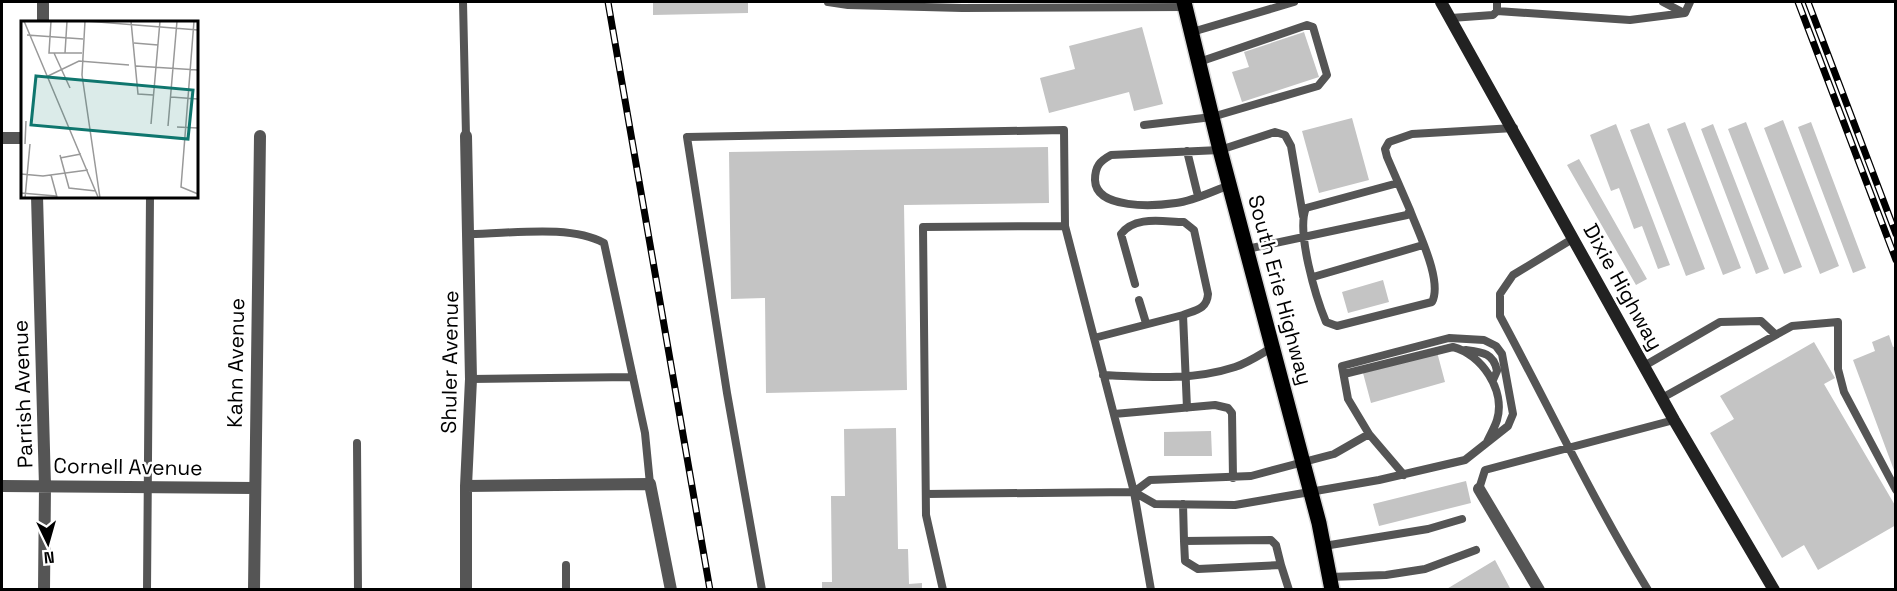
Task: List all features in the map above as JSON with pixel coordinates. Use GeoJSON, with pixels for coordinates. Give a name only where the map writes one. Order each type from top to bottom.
{"type":"FeatureCollection","features":[{"type":"Feature","properties":{"kind":"main road","name":"South Erie Highway"},"geometry":{"type":"LineString","coordinates":[[1185,4],[1220,150],[1304,460],[1331,583]]}},
{"type":"Feature","properties":{"kind":"street"},"geometry":{"type":"LineString","coordinates":[[43,2],[44,21]]}},
{"type":"Feature","properties":{"kind":"street","name":"Dixie Highway"},"geometry":{"type":"LineString","coordinates":[[1441,2],[1514,128],[1674,420],[1774,590]]}},
{"type":"Feature","properties":{"kind":"street","name":"Kahn Avenue"},"geometry":{"type":"LineString","coordinates":[[254,590],[260,136]]}},
{"type":"Feature","properties":{"kind":"street","name":"Shuler Avenue"},"geometry":{"type":"LineString","coordinates":[[466,136],[470,234],[471,379],[466,486],[466,590]]}},
{"type":"Feature","properties":{"kind":"street"},"geometry":{"type":"LineString","coordinates":[[2,138],[21,138]]}},
{"type":"Feature","properties":{"kind":"street","name":"Parrish Avenue"},"geometry":{"type":"LineString","coordinates":[[37,198],[45,486],[44,590]]}},
{"type":"Feature","properties":{"kind":"street"},"geometry":{"type":"LineString","coordinates":[[466,486],[650,484],[671,590]]}},
{"type":"Feature","properties":{"kind":"street","name":"Cornell Avenue"},"geometry":{"type":"LineString","coordinates":[[2,486],[254,488]]}},
{"type":"Feature","properties":{"kind":"street"},"geometry":{"type":"LineString","coordinates":[[1479,489],[1539,590]]}},
{"type":"Feature","properties":{"kind":"lane"},"geometry":{"type":"LineString","coordinates":[[463,2],[466,136]]}},
{"type":"Feature","properties":{"kind":"lane"},"geometry":{"type":"LineString","coordinates":[[828,2],[848,5],[962,8],[1185,4]]}},
{"type":"Feature","properties":{"kind":"lane"},"geometry":{"type":"LineString","coordinates":[[1192,33],[1294,2]]}},
{"type":"Feature","properties":{"kind":"lane"},"geometry":{"type":"LineString","coordinates":[[1497,2],[1497,11]]}},
{"type":"Feature","properties":{"kind":"lane"},"geometry":{"type":"LineString","coordinates":[[1663,2],[1685,13]]}},
{"type":"Feature","properties":{"kind":"lane"},"geometry":{"type":"LineString","coordinates":[[1685,13],[1690,2]]}},
{"type":"Feature","properties":{"kind":"lane"},"geometry":{"type":"LineString","coordinates":[[1451,18],[1493,15],[1497,11],[1630,20],[1685,13]]}},
{"type":"Feature","properties":{"kind":"lane"},"geometry":{"type":"LineString","coordinates":[[1144,125],[1212,117],[1318,86],[1327,75],[1312,27],[1307,25],[1199,62]]}},
{"type":"Feature","properties":{"kind":"lane"},"geometry":{"type":"LineString","coordinates":[[1230,185],[1177,203],[1117,203],[1101,195],[1095,184],[1095,171],[1099,162],[1111,154],[1220,150],[1275,132],[1285,135],[1290,146],[1303,216],[1304,237],[1313,277],[1326,322],[1337,326],[1432,302],[1436,294],[1433,272],[1385,149],[1389,142],[1412,134],[1514,128]]}},
{"type":"Feature","properties":{"kind":"lane"},"geometry":{"type":"LineString","coordinates":[[762,590],[727,393],[687,136],[1064,130],[1065,226],[1134,492],[1151,590]]}},
{"type":"Feature","properties":{"kind":"lane"},"geometry":{"type":"LineString","coordinates":[[1187,151],[1198,196]]}},
{"type":"Feature","properties":{"kind":"lane"},"geometry":{"type":"LineString","coordinates":[[1303,216],[1306,208],[1398,183]]}},
{"type":"Feature","properties":{"kind":"lane"},"geometry":{"type":"LineString","coordinates":[[147,590],[150,198]]}},
{"type":"Feature","properties":{"kind":"lane"},"geometry":{"type":"LineString","coordinates":[[1247,249],[1407,215],[1410,210]]}},
{"type":"Feature","properties":{"kind":"lane"},"geometry":{"type":"LineString","coordinates":[[1094,338],[1203,308],[1208,301],[1194,230],[1185,222],[1138,222],[1127,226],[1121,234],[1135,284]]}},
{"type":"Feature","properties":{"kind":"lane"},"geometry":{"type":"LineString","coordinates":[[943,590],[926,515],[923,227],[1065,226]]}},
{"type":"Feature","properties":{"kind":"lane"},"geometry":{"type":"LineString","coordinates":[[470,234],[572,233],[593,237],[604,243],[645,433],[650,484]]}},
{"type":"Feature","properties":{"kind":"lane"},"geometry":{"type":"LineString","coordinates":[[1574,238],[1513,275],[1500,294],[1500,316],[1570,445],[1612,531],[1648,590]]}},
{"type":"Feature","properties":{"kind":"lane"},"geometry":{"type":"LineString","coordinates":[[1313,277],[1423,245]]}},
{"type":"Feature","properties":{"kind":"lane"},"geometry":{"type":"LineString","coordinates":[[1139,300],[1146,323]]}},
{"type":"Feature","properties":{"kind":"lane"},"geometry":{"type":"LineString","coordinates":[[1183,315],[1187,408]]}},
{"type":"Feature","properties":{"kind":"lane"},"geometry":{"type":"LineString","coordinates":[[1644,366],[1720,322],[1761,321],[1776,335]]}},
{"type":"Feature","properties":{"kind":"lane"},"geometry":{"type":"LineString","coordinates":[[1662,398],[1792,326],[1838,322],[1838,369],[1844,393],[1896,490]]}},
{"type":"Feature","properties":{"kind":"lane"},"geometry":{"type":"LineString","coordinates":[[926,494],[1134,492],[1155,504],[1258,503],[1311,491],[1404,475],[1465,460],[1508,426],[1514,414],[1502,354],[1496,346],[1484,340],[1449,338],[1342,366],[1348,399],[1369,434],[1404,475]]}},
{"type":"Feature","properties":{"kind":"lane"},"geometry":{"type":"LineString","coordinates":[[1103,375],[1185,376],[1238,367],[1273,347]]}},
{"type":"Feature","properties":{"kind":"lane"},"geometry":{"type":"LineString","coordinates":[[1344,374],[1453,347],[1484,352],[1492,357],[1497,370],[1493,380]]}},
{"type":"Feature","properties":{"kind":"lane"},"geometry":{"type":"LineString","coordinates":[[1466,350],[1493,380],[1498,408],[1497,420],[1486,445]]}},
{"type":"Feature","properties":{"kind":"lane"},"geometry":{"type":"LineString","coordinates":[[471,379],[633,377]]}},
{"type":"Feature","properties":{"kind":"lane"},"geometry":{"type":"LineString","coordinates":[[1113,414],[1215,405],[1228,408],[1232,413],[1233,478]]}},
{"type":"Feature","properties":{"kind":"lane"},"geometry":{"type":"LineString","coordinates":[[1479,489],[1485,470],[1570,445],[1674,420]]}},
{"type":"Feature","properties":{"kind":"lane"},"geometry":{"type":"LineString","coordinates":[[1134,492],[1150,480],[1251,476],[1346,450],[1369,434]]}},
{"type":"Feature","properties":{"kind":"lane"},"geometry":{"type":"LineString","coordinates":[[357,442],[358,590]]}},
{"type":"Feature","properties":{"kind":"lane"},"geometry":{"type":"LineString","coordinates":[[1183,504],[1185,561],[1198,569],[1281,565]]}},
{"type":"Feature","properties":{"kind":"lane"},"geometry":{"type":"LineString","coordinates":[[1324,546],[1428,529],[1462,519]]}},
{"type":"Feature","properties":{"kind":"lane"},"geometry":{"type":"LineString","coordinates":[[1184,541],[1271,540],[1276,545],[1289,590]]}},
{"type":"Feature","properties":{"kind":"lane"},"geometry":{"type":"LineString","coordinates":[[1331,583],[1425,569],[1476,550]]}},
{"type":"Feature","properties":{"kind":"lane"},"geometry":{"type":"LineString","coordinates":[[566,565],[566,590]]}},
{"type":"Feature","properties":{"kind":"building"},"geometry":{"type":"Polygon","coordinates":[[[653,2],[748,2],[748,13],[653,15],[653,2]]]}},
{"type":"Feature","properties":{"kind":"building"},"geometry":{"type":"Polygon","coordinates":[[[1142,27],[1163,104],[1134,111],[1129,92],[1049,113],[1040,78],[1075,69],[1069,46],[1142,27]]]}},
{"type":"Feature","properties":{"kind":"building"},"geometry":{"type":"Polygon","coordinates":[[[1304,32],[1319,77],[1242,102],[1232,72],[1249,67],[1244,52],[1304,32]]]}},
{"type":"Feature","properties":{"kind":"building"},"geometry":{"type":"Polygon","coordinates":[[[1352,118],[1369,180],[1319,193],[1302,131],[1352,118]]]}},
{"type":"Feature","properties":{"kind":"building"},"geometry":{"type":"Polygon","coordinates":[[[1783,120],[1839,266],[1820,274],[1764,128],[1783,120]]]}},
{"type":"Feature","properties":{"kind":"building"},"geometry":{"type":"Polygon","coordinates":[[[1685,122],[1741,268],[1723,275],[1667,129],[1685,122]]]}},
{"type":"Feature","properties":{"kind":"building"},"geometry":{"type":"Polygon","coordinates":[[[1746,122],[1802,267],[1784,274],[1728,129],[1746,122]]]}},
{"type":"Feature","properties":{"kind":"building"},"geometry":{"type":"Polygon","coordinates":[[[1811,122],[1866,268],[1853,273],[1798,127],[1811,122]]]}},
{"type":"Feature","properties":{"kind":"building"},"geometry":{"type":"Polygon","coordinates":[[[1649,123],[1705,269],[1686,276],[1630,130],[1649,123]]]}},
{"type":"Feature","properties":{"kind":"building"},"geometry":{"type":"Polygon","coordinates":[[[1616,124],[1670,265],[1658,269],[1642,226],[1634,229],[1619,188],[1611,191],[1590,135],[1616,124]]]}},
{"type":"Feature","properties":{"kind":"building"},"geometry":{"type":"Polygon","coordinates":[[[1713,124],[1769,269],[1756,274],[1701,129],[1713,124]]]}},
{"type":"Feature","properties":{"kind":"building"},"geometry":{"type":"Polygon","coordinates":[[[1048,147],[1049,203],[904,205],[907,390],[766,393],[765,298],[731,299],[729,152],[1048,147]]]}},
{"type":"Feature","properties":{"kind":"building"},"geometry":{"type":"Polygon","coordinates":[[[1579,159],[1647,279],[1636,285],[1567,165],[1579,159]]]}},
{"type":"Feature","properties":{"kind":"building"},"geometry":{"type":"Polygon","coordinates":[[[1383,280],[1389,302],[1348,313],[1342,292],[1383,280]]]}},
{"type":"Feature","properties":{"kind":"building"},"geometry":{"type":"Polygon","coordinates":[[[1889,335],[1893,347],[1896,346],[1895,473],[1853,360],[1875,351],[1872,342],[1889,335]]]}},
{"type":"Feature","properties":{"kind":"building"},"geometry":{"type":"Polygon","coordinates":[[[1814,342],[1835,378],[1824,384],[1896,507],[1896,525],[1818,570],[1804,545],[1782,558],[1710,433],[1734,419],[1720,396],[1814,342]]]}},
{"type":"Feature","properties":{"kind":"building"},"geometry":{"type":"Polygon","coordinates":[[[1437,352],[1445,382],[1371,403],[1363,373],[1437,352]]]}},
{"type":"Feature","properties":{"kind":"building"},"geometry":{"type":"Polygon","coordinates":[[[896,428],[898,549],[908,549],[909,584],[922,583],[922,590],[822,590],[822,582],[832,582],[831,496],[845,496],[844,429],[896,428]]]}},
{"type":"Feature","properties":{"kind":"building"},"geometry":{"type":"Polygon","coordinates":[[[1211,431],[1212,456],[1164,456],[1164,432],[1211,431]]]}},
{"type":"Feature","properties":{"kind":"building"},"geometry":{"type":"Polygon","coordinates":[[[1466,481],[1471,503],[1379,526],[1373,504],[1466,481]]]}},
{"type":"Feature","properties":{"kind":"building"},"geometry":{"type":"Polygon","coordinates":[[[1495,560],[1511,590],[1445,590],[1495,560]]]}},
{"type":"Feature","properties":{"kind":"railway"},"geometry":{"type":"LineString","coordinates":[[608,2],[710,590]]}},
{"type":"Feature","properties":{"kind":"railway"},"geometry":{"type":"LineString","coordinates":[[1798,2],[1896,260]]}},
{"type":"Feature","properties":{"kind":"railway"},"geometry":{"type":"LineString","coordinates":[[1808,2],[1896,234]]}}]}
